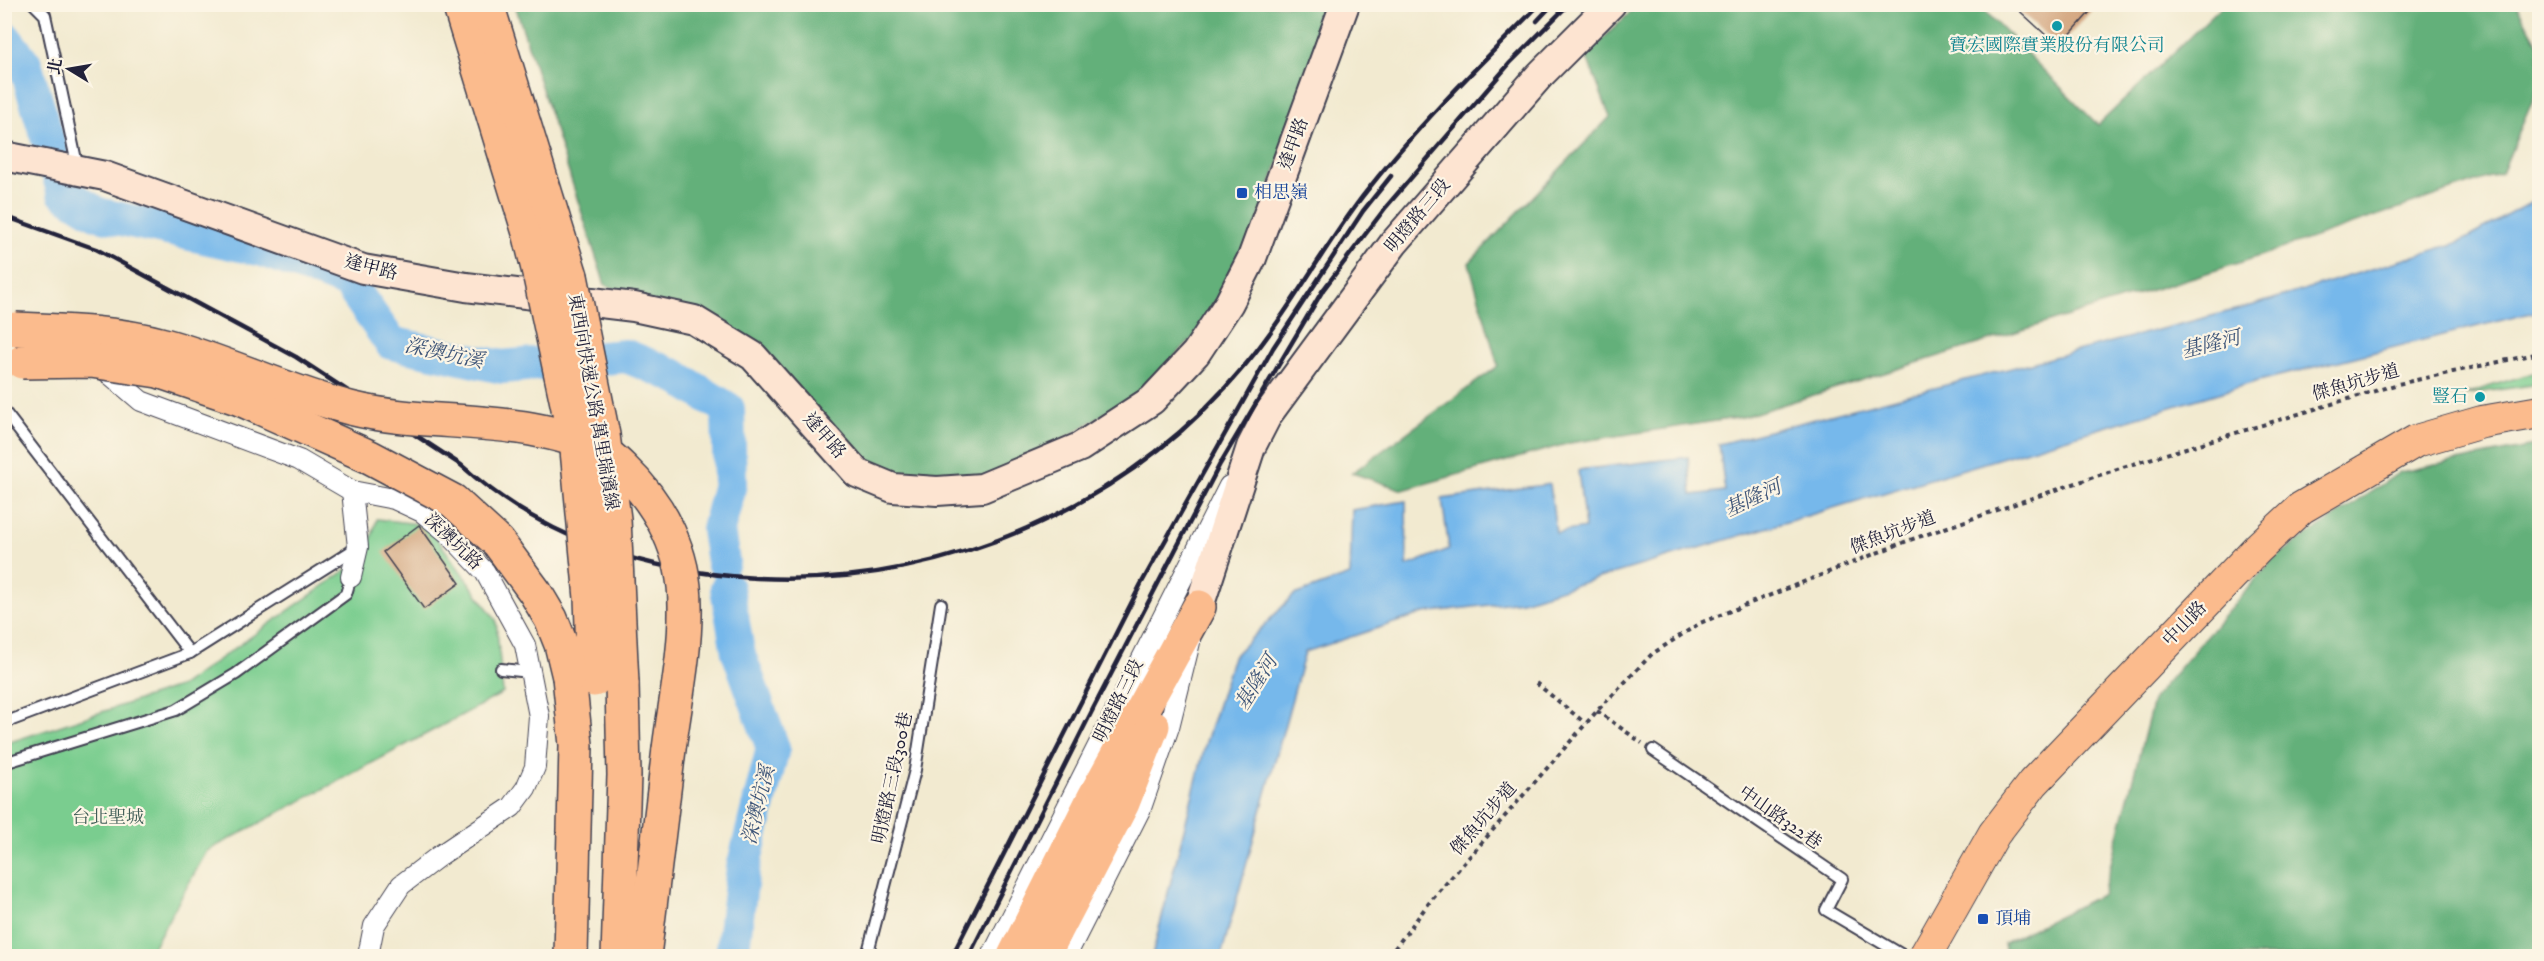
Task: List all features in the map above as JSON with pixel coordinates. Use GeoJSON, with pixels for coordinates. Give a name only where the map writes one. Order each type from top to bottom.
{"type":"FeatureCollection","features":[{"type":"Feature","properties":{"kind":"highway","name":"東西向快速公路 萬里瑞濱線"},"geometry":{"type":"LineString","coordinates":[[459,4],[527,225],[555,276]]}},
{"type":"Feature","properties":{"kind":"highway","name":"東西向快速公路 萬里瑞濱線"},"geometry":{"type":"LineString","coordinates":[[488,4],[555,276],[577,450],[591,598],[595,680],[597,782],[590,957]]}},
{"type":"Feature","properties":{"kind":"highway"},"geometry":{"type":"LineString","coordinates":[[4,330],[16,328],[128,337],[164,345],[237,368],[313,398],[352,409],[530,429],[562,436],[599,449],[643,488],[666,527],[682,571],[685,605],[684,633],[644,957]]}},
{"type":"Feature","properties":{"kind":"highway"},"geometry":{"type":"LineString","coordinates":[[4,365],[22,362],[91,361],[158,371],[240,399],[370,457],[453,501],[498,542],[535,592],[558,636],[595,680],[576,745],[571,957]]}},
{"type":"Feature","properties":{"kind":"highway"},"geometry":{"type":"LineString","coordinates":[[1014,957],[1094,797],[1199,607]]}},
{"type":"Feature","properties":{"kind":"highway"},"geometry":{"type":"LineString","coordinates":[[1043,957],[1123,803],[1199,607]]}},
{"type":"Feature","properties":{"kind":"highway","name":"東西向快速公路 萬里瑞濱線"},"geometry":{"type":"LineString","coordinates":[[595,680],[624,775],[618,957]]}},
{"type":"Feature","properties":{"kind":"main road","name":"逢甲路"},"geometry":{"type":"LineString","coordinates":[[18,159],[105,176],[363,269],[466,287],[634,307],[694,320],[753,356],[857,473],[893,488],[937,491],[982,488],[1080,447],[1152,400],[1196,353],[1229,303],[1252,258],[1345,4]]}},
{"type":"Feature","properties":{"kind":"main road","name":"明燈路三段"},"geometry":{"type":"LineString","coordinates":[[1199,607],[1251,447],[1268,414],[1394,243],[1540,75],[1611,4]]}},
{"type":"Feature","properties":{"kind":"main road","name":"中山路"},"geometry":{"type":"LineString","coordinates":[[1925,957],[1994,834],[2033,783],[2258,548],[2301,508],[2416,441],[2482,422],[2540,412]]}},
{"type":"Feature","properties":{"kind":"street","name":"深澳坑路"},"geometry":{"type":"LineString","coordinates":[[4,314],[52,324],[141,401],[299,460],[352,491],[394,499],[422,512],[449,534],[485,572],[525,645],[539,716],[535,767],[526,788],[512,807],[439,856],[401,885],[374,926],[368,957]]}},
{"type":"Feature","properties":{"kind":"street","name":"明燈路三段"},"geometry":{"type":"LineString","coordinates":[[992,957],[1216,508],[1251,447]]}},
{"type":"Feature","properties":{"kind":"street"},"geometry":{"type":"LineString","coordinates":[[351,577],[358,547],[352,491]]}},
{"type":"Feature","properties":{"kind":"street","name":"明燈路三段"},"geometry":{"type":"LineString","coordinates":[[1066,957],[1141,808],[1169,727],[1199,607]]}},
{"type":"Feature","properties":{"kind":"lane"},"geometry":{"type":"LineString","coordinates":[[34,4],[45,15],[73,168]]}},
{"type":"Feature","properties":{"kind":"lane"},"geometry":{"type":"LineString","coordinates":[[4,411],[190,653]]}},
{"type":"Feature","properties":{"kind":"lane"},"geometry":{"type":"LineString","coordinates":[[4,723],[190,653],[358,547]]}},
{"type":"Feature","properties":{"kind":"lane"},"geometry":{"type":"LineString","coordinates":[[4,763],[176,710],[236,674],[346,594],[351,577]]}},
{"type":"Feature","properties":{"kind":"lane","name":"明燈路三段300巷"},"geometry":{"type":"LineString","coordinates":[[867,957],[915,770],[941,604]]}},
{"type":"Feature","properties":{"kind":"lane"},"geometry":{"type":"LineString","coordinates":[[501,669],[530,672]]}},
{"type":"Feature","properties":{"kind":"lane","name":"中山路322巷"},"geometry":{"type":"LineString","coordinates":[[1653,750],[1842,879],[1826,910],[1904,957]]}},
{"type":"Feature","properties":{"kind":"path","name":"傑魚坑步道"},"geometry":{"type":"LineString","coordinates":[[1389,957],[1430,903],[1597,711],[1652,654],[1700,623],[1907,541],[2123,467],[2398,384],[2540,353]]}},
{"type":"Feature","properties":{"kind":"path"},"geometry":{"type":"LineString","coordinates":[[1536,683],[1586,723]]}},
{"type":"Feature","properties":{"kind":"path"},"geometry":{"type":"LineString","coordinates":[[1597,711],[1653,750]]}},
{"type":"Feature","properties":{"kind":"green space"},"geometry":{"type":"Polygon","coordinates":[[[515,5],[1334,5],[1229,303],[1136,394],[991,484],[888,490],[719,329],[605,285],[515,5]]]}},
{"type":"Feature","properties":{"kind":"green space"},"geometry":{"type":"Polygon","coordinates":[[[1638,5],[1979,5],[2098,125],[2223,5],[2516,5],[2539,46],[2539,85],[2502,173],[2242,262],[1743,417],[1570,443],[1403,490],[1352,473],[1498,366],[1469,263],[1610,117],[1586,55],[1638,5]]]}},
{"type":"Feature","properties":{"kind":"green space"},"geometry":{"type":"Polygon","coordinates":[[[2539,371],[2539,384],[2462,395],[2539,371]]]}},
{"type":"Feature","properties":{"kind":"green space"},"geometry":{"type":"Polygon","coordinates":[[[2539,445],[2539,956],[2006,956],[2004,943],[2103,894],[2154,697],[2273,559],[2400,472],[2539,445]]]}},
{"type":"Feature","properties":{"kind":"green space","name":"台北聖城"},"geometry":{"type":"Polygon","coordinates":[[[377,519],[427,525],[496,620],[503,693],[207,851],[148,956],[5,956],[4,744],[181,686],[366,556],[377,519]]]}},
{"type":"Feature","properties":{"kind":"water","name":"基隆河"},"geometry":{"type":"Polygon","coordinates":[[[2539,198],[2539,311],[2255,382],[1522,601],[1424,613],[1305,652],[1221,956],[1152,956],[1206,742],[1233,657],[1294,595],[1350,575],[1352,510],[1406,501],[1407,566],[1449,549],[1442,499],[1550,484],[1556,533],[1585,528],[1578,470],[1688,457],[1692,495],[1725,491],[1719,444],[2254,305],[2460,242],[2539,198]]]}},
{"type":"Feature","properties":{"kind":"building","name":"寶宏國際實業股份有限公司"},"geometry":{"type":"Polygon","coordinates":[[[2012,4],[2097,4],[2059,47],[2012,4]]]}},
{"type":"Feature","properties":{"kind":"building"},"geometry":{"type":"Polygon","coordinates":[[[419,525],[460,583],[424,609],[383,552],[419,525]]]}},
{"type":"Feature","properties":{"kind":"waterway","name":"深澳坑溪"},"geometry":{"type":"LineString","coordinates":[[4,37],[25,64],[64,193],[98,214],[263,250],[348,282],[391,343],[502,367],[626,356],[673,375],[728,409],[730,484],[718,530],[723,562]]}},
{"type":"Feature","properties":{"kind":"waterway","name":"深澳坑溪"},"geometry":{"type":"LineString","coordinates":[[727,588],[738,652],[773,748],[743,868],[732,956]]}},
{"type":"Feature","properties":{"kind":"railway"},"geometry":{"type":"LineString","coordinates":[[4,216],[96,249],[296,357],[461,465],[493,491],[527,513],[562,532],[598,547],[675,568],[757,578],[827,577],[895,569],[962,552],[1027,528],[1088,497],[1146,459],[1198,415],[1262,344],[1347,218],[1382,171],[1448,98],[1540,4]]}},
{"type":"Feature","properties":{"kind":"railway"},"geometry":{"type":"LineString","coordinates":[[1537,21],[1553,4]]}},
{"type":"Feature","properties":{"kind":"railway"},"geometry":{"type":"LineString","coordinates":[[969,956],[1094,707],[1220,464],[1323,290],[1386,207],[1510,63],[1569,4]]}},
{"type":"Feature","properties":{"kind":"railway"},"geometry":{"type":"LineString","coordinates":[[952,956],[1141,584],[1273,348],[1363,211],[1391,176]]}},
{"type":"Feature","properties":{"kind":"place","name":"寶宏國際實業股份有限公司"},"geometry":{"type":"Point","coordinates":[2057,26]}},
{"type":"Feature","properties":{"kind":"place","name":"相思嶺"},"geometry":{"type":"Point","coordinates":[1242,193]}},
{"type":"Feature","properties":{"kind":"place","name":"豎石"},"geometry":{"type":"Point","coordinates":[2480,397]}},
{"type":"Feature","properties":{"kind":"place","name":"頂埔"},"geometry":{"type":"Point","coordinates":[1983,919]}}]}
